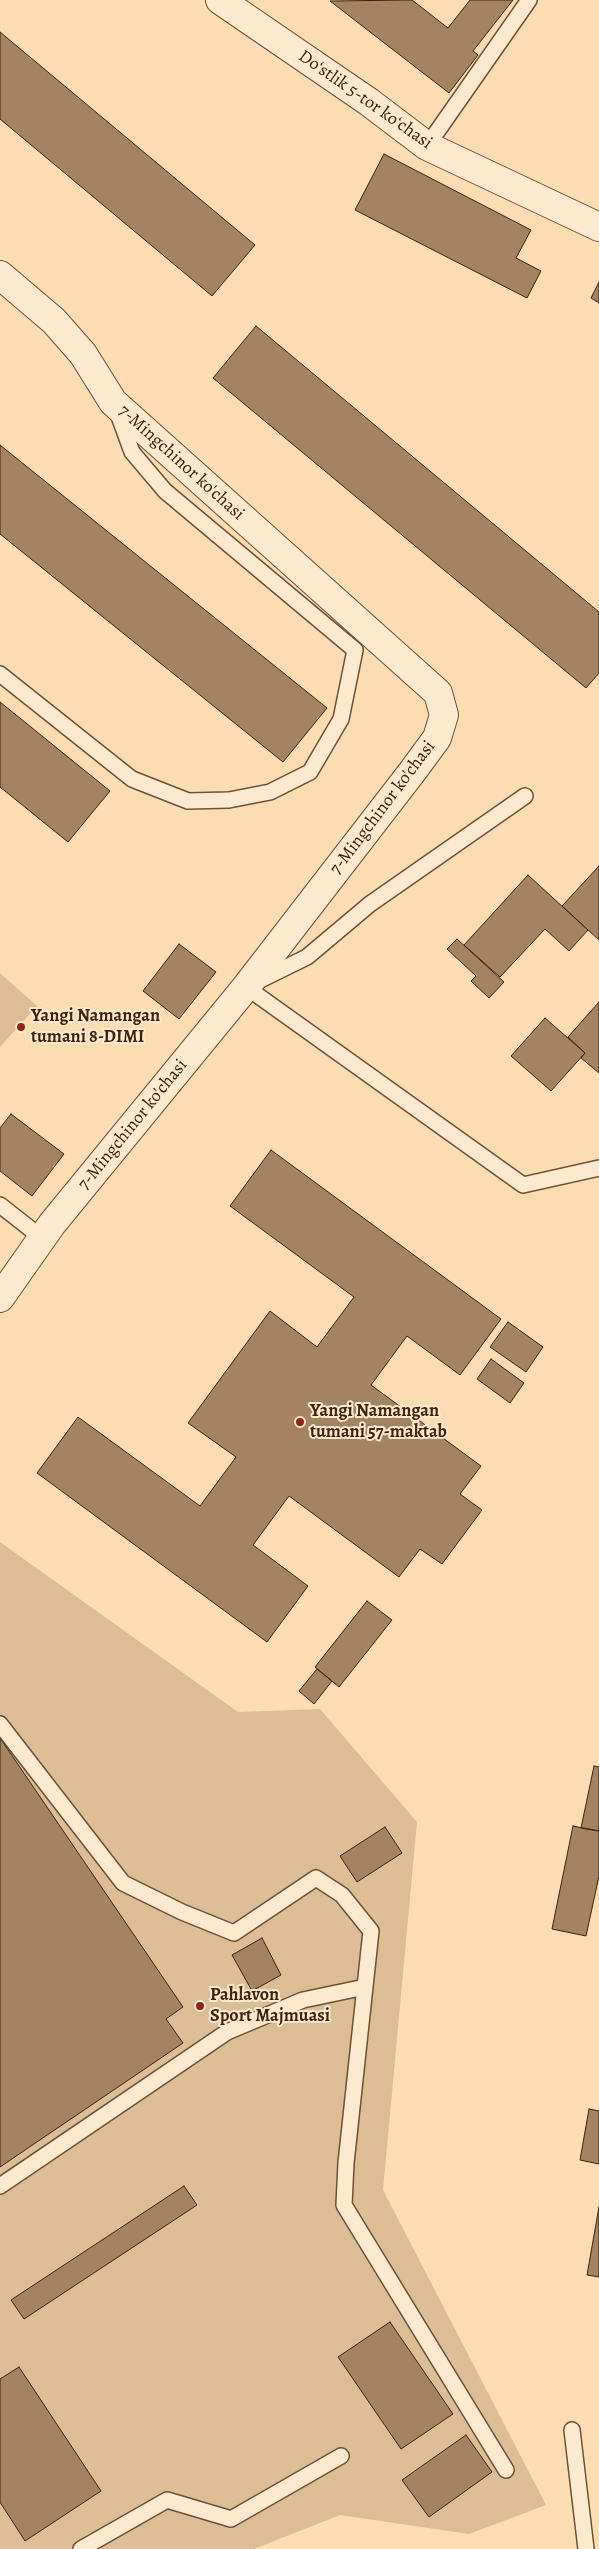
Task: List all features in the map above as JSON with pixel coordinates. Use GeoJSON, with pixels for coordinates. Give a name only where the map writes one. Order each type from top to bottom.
{"type":"FeatureCollection","features":[{"type":"Feature","properties":{"kind":"street","name":"Doʻstlik 5-tor koʻchasi"},"geometry":{"type":"LineString","coordinates":[[220,0],[369,102],[427,146],[599,226]]}},
{"type":"Feature","properties":{"kind":"street","name":"7-Mingchinor ko'chasi"},"geometry":{"type":"LineString","coordinates":[[0,1298],[42,1238],[246,987],[437,738],[444,715],[438,693],[113,402],[78,347],[54,321],[2,280]]}},
{"type":"Feature","properties":{"kind":"lane"},"geometry":{"type":"LineString","coordinates":[[427,146],[529,0]]}},
{"type":"Feature","properties":{"kind":"lane"},"geometry":{"type":"LineString","coordinates":[[0,674],[132,780],[188,801],[229,800],[270,792],[310,772],[341,719],[355,650],[165,492],[132,452],[113,402]]}},
{"type":"Feature","properties":{"kind":"lane"},"geometry":{"type":"LineString","coordinates":[[525,796],[370,904],[308,957],[246,987],[523,1185],[599,1168]]}},
{"type":"Feature","properties":{"kind":"lane"},"geometry":{"type":"LineString","coordinates":[[0,1205],[42,1238]]}},
{"type":"Feature","properties":{"kind":"lane"},"geometry":{"type":"LineString","coordinates":[[0,1724],[124,1883],[234,1934],[316,1878],[342,1894],[371,1931],[346,2163],[344,2205],[506,2470]]}},
{"type":"Feature","properties":{"kind":"lane"},"geometry":{"type":"LineString","coordinates":[[0,2186],[227,2032],[302,2000],[364,1987]]}},
{"type":"Feature","properties":{"kind":"lane"},"geometry":{"type":"LineString","coordinates":[[572,2430],[586,2549]]}},
{"type":"Feature","properties":{"kind":"lane"},"geometry":{"type":"LineString","coordinates":[[81,2549],[167,2500],[231,2519],[341,2456]]}},
{"type":"Feature","properties":{"kind":"shaded area"},"geometry":{"type":"Polygon","coordinates":[[[0,973],[37,1006],[0,1047],[0,973]]]}},
{"type":"Feature","properties":{"kind":"shaded area","name":"Pahlavon Sport Majmuasi"},"geometry":{"type":"Polygon","coordinates":[[[0,1542],[238,1712],[320,1709],[417,1822],[383,2190],[546,2505],[469,2534],[340,2515],[254,2549],[0,2549],[0,1542]]]}},
{"type":"Feature","properties":{"kind":"building"},"geometry":{"type":"Polygon","coordinates":[[[412,0],[448,28],[470,0],[513,0],[473,51],[478,55],[449,93],[330,1],[412,0]]]}},
{"type":"Feature","properties":{"kind":"building"},"geometry":{"type":"Polygon","coordinates":[[[0,32],[255,245],[212,296],[0,119],[0,32]]]}},
{"type":"Feature","properties":{"kind":"building"},"geometry":{"type":"Polygon","coordinates":[[[384,154],[531,230],[516,258],[541,271],[527,298],[355,210],[384,154]]]}},
{"type":"Feature","properties":{"kind":"building"},"geometry":{"type":"Polygon","coordinates":[[[599,282],[599,303],[591,298],[599,282]]]}},
{"type":"Feature","properties":{"kind":"building"},"geometry":{"type":"Polygon","coordinates":[[[256,326],[599,612],[599,673],[586,688],[213,378],[256,326]]]}},
{"type":"Feature","properties":{"kind":"building"},"geometry":{"type":"Polygon","coordinates":[[[0,445],[327,708],[283,762],[0,534],[0,445]]]}},
{"type":"Feature","properties":{"kind":"building"},"geometry":{"type":"Polygon","coordinates":[[[0,702],[110,791],[68,842],[0,787],[0,702]]]}},
{"type":"Feature","properties":{"kind":"building"},"geometry":{"type":"Polygon","coordinates":[[[599,866],[599,940],[562,906],[599,866]]]}},
{"type":"Feature","properties":{"kind":"building"},"geometry":{"type":"Polygon","coordinates":[[[528,875],[588,930],[569,951],[545,929],[500,977],[464,945],[528,875]]]}},
{"type":"Feature","properties":{"kind":"building"},"geometry":{"type":"Polygon","coordinates":[[[457,939],[504,982],[489,998],[471,981],[476,976],[447,949],[457,939]]]}},
{"type":"Feature","properties":{"kind":"building"},"geometry":{"type":"Polygon","coordinates":[[[179,944],[216,972],[179,1019],[143,991],[179,944]]]}},
{"type":"Feature","properties":{"kind":"building"},"geometry":{"type":"Polygon","coordinates":[[[599,1002],[599,1073],[581,1058],[585,1053],[568,1037],[599,1002]]]}},
{"type":"Feature","properties":{"kind":"building"},"geometry":{"type":"Polygon","coordinates":[[[545,1018],[585,1053],[551,1091],[511,1056],[545,1018]]]}},
{"type":"Feature","properties":{"kind":"building"},"geometry":{"type":"Polygon","coordinates":[[[11,1114],[64,1154],[32,1196],[0,1171],[0,1128],[11,1114]]]}},
{"type":"Feature","properties":{"kind":"building"},"geometry":{"type":"Polygon","coordinates":[[[271,1150],[501,1319],[460,1375],[407,1336],[371,1385],[481,1466],[460,1494],[482,1510],[442,1564],[420,1549],[399,1577],[289,1496],[253,1545],[308,1586],[267,1642],[37,1473],[78,1417],[200,1506],[236,1457],[188,1423],[270,1311],[317,1347],[354,1297],[230,1206],[271,1150]]]}},
{"type":"Feature","properties":{"kind":"building"},"geometry":{"type":"Polygon","coordinates":[[[508,1322],[543,1347],[526,1372],[490,1347],[508,1322]]]}},
{"type":"Feature","properties":{"kind":"building"},"geometry":{"type":"Polygon","coordinates":[[[491,1359],[524,1383],[510,1403],[477,1379],[491,1359]]]}},
{"type":"Feature","properties":{"kind":"building"},"geometry":{"type":"Polygon","coordinates":[[[367,1601],[392,1620],[339,1687],[315,1667],[367,1601]]]}},
{"type":"Feature","properties":{"kind":"building"},"geometry":{"type":"Polygon","coordinates":[[[317,1669],[332,1681],[314,1704],[299,1691],[317,1669]]]}},
{"type":"Feature","properties":{"kind":"building"},"geometry":{"type":"Polygon","coordinates":[[[0,1738],[183,2007],[166,2019],[183,2043],[0,2167],[0,1738]]]}},
{"type":"Feature","properties":{"kind":"building"},"geometry":{"type":"Polygon","coordinates":[[[594,1766],[599,1767],[599,1831],[581,1828],[594,1766]]]}},
{"type":"Feature","properties":{"kind":"building"},"geometry":{"type":"Polygon","coordinates":[[[573,1826],[599,1831],[599,1876],[586,1936],[552,1929],[573,1826]]]}},
{"type":"Feature","properties":{"kind":"building"},"geometry":{"type":"Polygon","coordinates":[[[385,1827],[402,1853],[357,1882],[340,1856],[385,1827]]]}},
{"type":"Feature","properties":{"kind":"building"},"geometry":{"type":"Polygon","coordinates":[[[262,1938],[281,1975],[252,1991],[232,1955],[262,1938]]]}},
{"type":"Feature","properties":{"kind":"building"},"geometry":{"type":"Polygon","coordinates":[[[589,2109],[599,2111],[599,2164],[580,2160],[589,2109]]]}},
{"type":"Feature","properties":{"kind":"building"},"geometry":{"type":"Polygon","coordinates":[[[184,2186],[197,2205],[24,2319],[11,2300],[184,2186]]]}},
{"type":"Feature","properties":{"kind":"building"},"geometry":{"type":"Polygon","coordinates":[[[599,2207],[599,2277],[587,2275],[599,2207]]]}},
{"type":"Feature","properties":{"kind":"building"},"geometry":{"type":"Polygon","coordinates":[[[390,2322],[453,2414],[401,2449],[338,2357],[390,2322]]]}},
{"type":"Feature","properties":{"kind":"building"},"geometry":{"type":"Polygon","coordinates":[[[19,2367],[101,2491],[25,2541],[0,2502],[0,2379],[19,2367]]]}},
{"type":"Feature","properties":{"kind":"building"},"geometry":{"type":"Polygon","coordinates":[[[466,2435],[492,2472],[429,2517],[402,2480],[466,2435]]]}},
{"type":"Feature","properties":{"kind":"place","name":"Yangi Namangan tumani 8-DIMI"},"geometry":{"type":"Point","coordinates":[21,1027]}},
{"type":"Feature","properties":{"kind":"place","name":"Yangi Namangan tumani 57-maktab"},"geometry":{"type":"Point","coordinates":[300,1422]}},
{"type":"Feature","properties":{"kind":"place","name":"Pahlavon Sport Majmuasi"},"geometry":{"type":"Point","coordinates":[200,2006]}}]}
